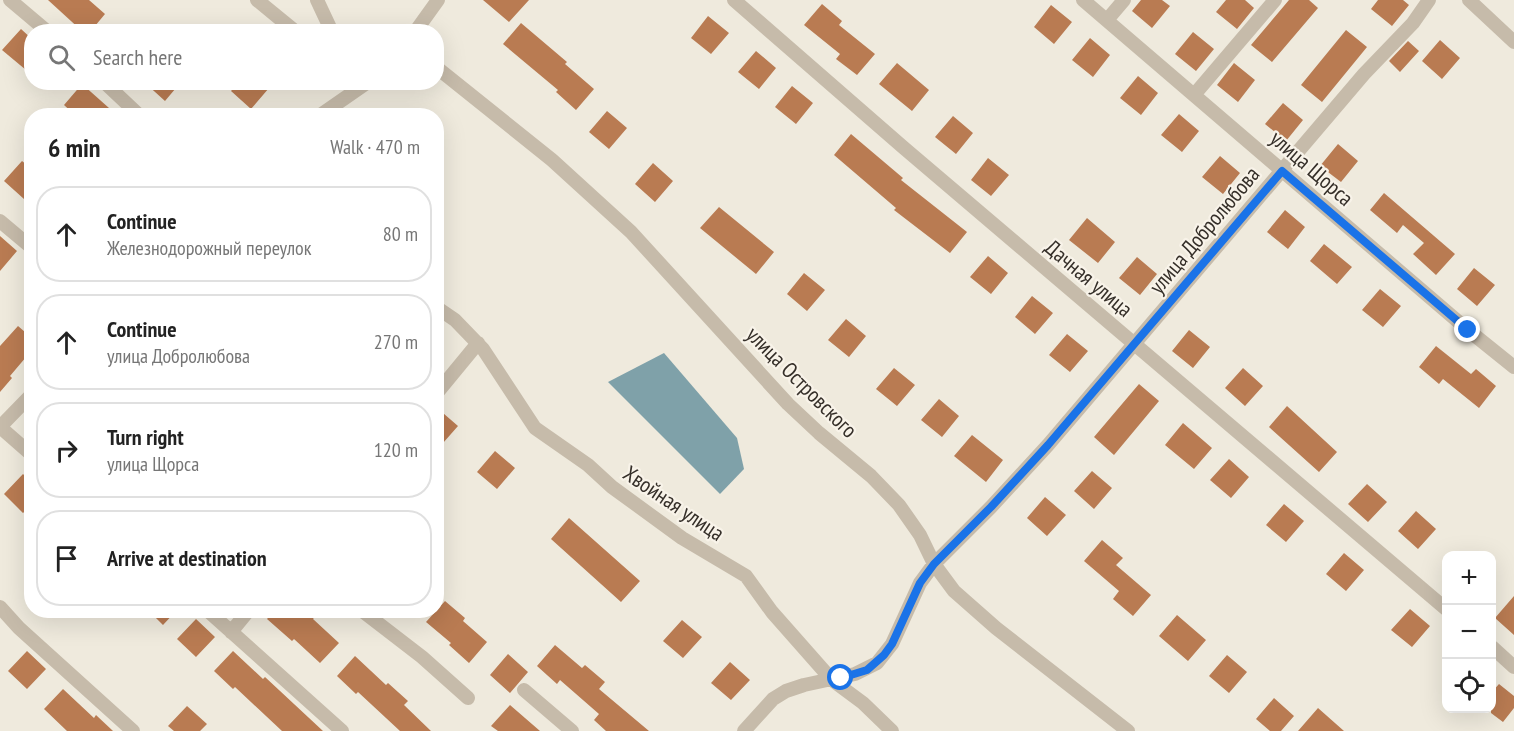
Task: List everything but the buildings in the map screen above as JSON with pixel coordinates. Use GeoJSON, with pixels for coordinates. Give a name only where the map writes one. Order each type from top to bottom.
{"type":"FeatureCollection","features":[{"type":"Feature","properties":{"kind":"street"},"geometry":{"type":"LineString","coordinates":[[10,0],[38,24]]}},
{"type":"Feature","properties":{"kind":"street"},"geometry":{"type":"LineString","coordinates":[[258,0],[286,24]]}},
{"type":"Feature","properties":{"kind":"street"},"geometry":{"type":"LineString","coordinates":[[317,0],[328,24]]}},
{"type":"Feature","properties":{"kind":"street"},"geometry":{"type":"LineString","coordinates":[[421,24],[438,0]]}},
{"type":"Feature","properties":{"kind":"street","name":"Дачная улица"},"geometry":{"type":"LineString","coordinates":[[734,0],[913,156],[1442,606]]}},
{"type":"Feature","properties":{"kind":"street","name":"улица Щорса"},"geometry":{"type":"LineString","coordinates":[[1083,0],[1514,367]]}},
{"type":"Feature","properties":{"kind":"street"},"geometry":{"type":"LineString","coordinates":[[1107,20],[1124,0]]}},
{"type":"Feature","properties":{"kind":"street"},"geometry":{"type":"LineString","coordinates":[[1194,95],[1275,0]]}},
{"type":"Feature","properties":{"kind":"street","name":"улица Добролюбова"},"geometry":{"type":"LineString","coordinates":[[744,731],[773,699],[786,691],[867,670],[884,655],[892,644],[920,583],[934,564],[1021,476],[1364,74],[1413,23],[1429,0]]}},
{"type":"Feature","properties":{"kind":"street"},"geometry":{"type":"LineString","coordinates":[[1469,0],[1514,42]]}},
{"type":"Feature","properties":{"kind":"street","name":"улица Островского"},"geometry":{"type":"LineString","coordinates":[[444,74],[544,154],[631,232],[788,404],[885,489],[910,520],[934,564],[954,591],[982,616],[1128,731]]}},
{"type":"Feature","properties":{"kind":"street"},"geometry":{"type":"LineString","coordinates":[[112,90],[132,108]]}},
{"type":"Feature","properties":{"kind":"street"},"geometry":{"type":"LineString","coordinates":[[331,108],[356,90]]}},
{"type":"Feature","properties":{"kind":"street"},"geometry":{"type":"LineString","coordinates":[[0,221],[24,241]]}},
{"type":"Feature","properties":{"kind":"street","name":"Хвойная улица"},"geometry":{"type":"LineString","coordinates":[[444,312],[478,343],[495,365],[535,428],[588,465],[612,487],[682,538],[746,576],[772,612],[832,680],[863,703],[892,731]]}},
{"type":"Feature","properties":{"kind":"street"},"geometry":{"type":"LineString","coordinates":[[444,383],[478,343]]}},
{"type":"Feature","properties":{"kind":"street"},"geometry":{"type":"LineString","coordinates":[[24,402],[0,427],[24,448]]}},
{"type":"Feature","properties":{"kind":"street"},"geometry":{"type":"LineString","coordinates":[[0,607],[19,628],[133,731]]}},
{"type":"Feature","properties":{"kind":"street"},"geometry":{"type":"LineString","coordinates":[[216,618],[342,731]]}},
{"type":"Feature","properties":{"kind":"street"},"geometry":{"type":"LineString","coordinates":[[231,632],[242,618]]}},
{"type":"Feature","properties":{"kind":"street"},"geometry":{"type":"LineString","coordinates":[[371,618],[422,657],[468,698]]}},
{"type":"Feature","properties":{"kind":"street"},"geometry":{"type":"LineString","coordinates":[[1496,652],[1514,667]]}},
{"type":"Feature","properties":{"kind":"street"},"geometry":{"type":"LineString","coordinates":[[524,690],[572,731]]}},
{"type":"Feature","properties":{"kind":"water"},"geometry":{"type":"Polygon","coordinates":[[[664,353],[737,438],[744,469],[720,494],[608,382],[664,353]]]}},
{"type":"Feature","properties":{"kind":"route"},"geometry":{"type":"LineString","coordinates":[[841,678],[867,670],[884,655],[892,644],[920,583],[934,564],[1021,476],[1282,171],[1468,330]]}}]}
